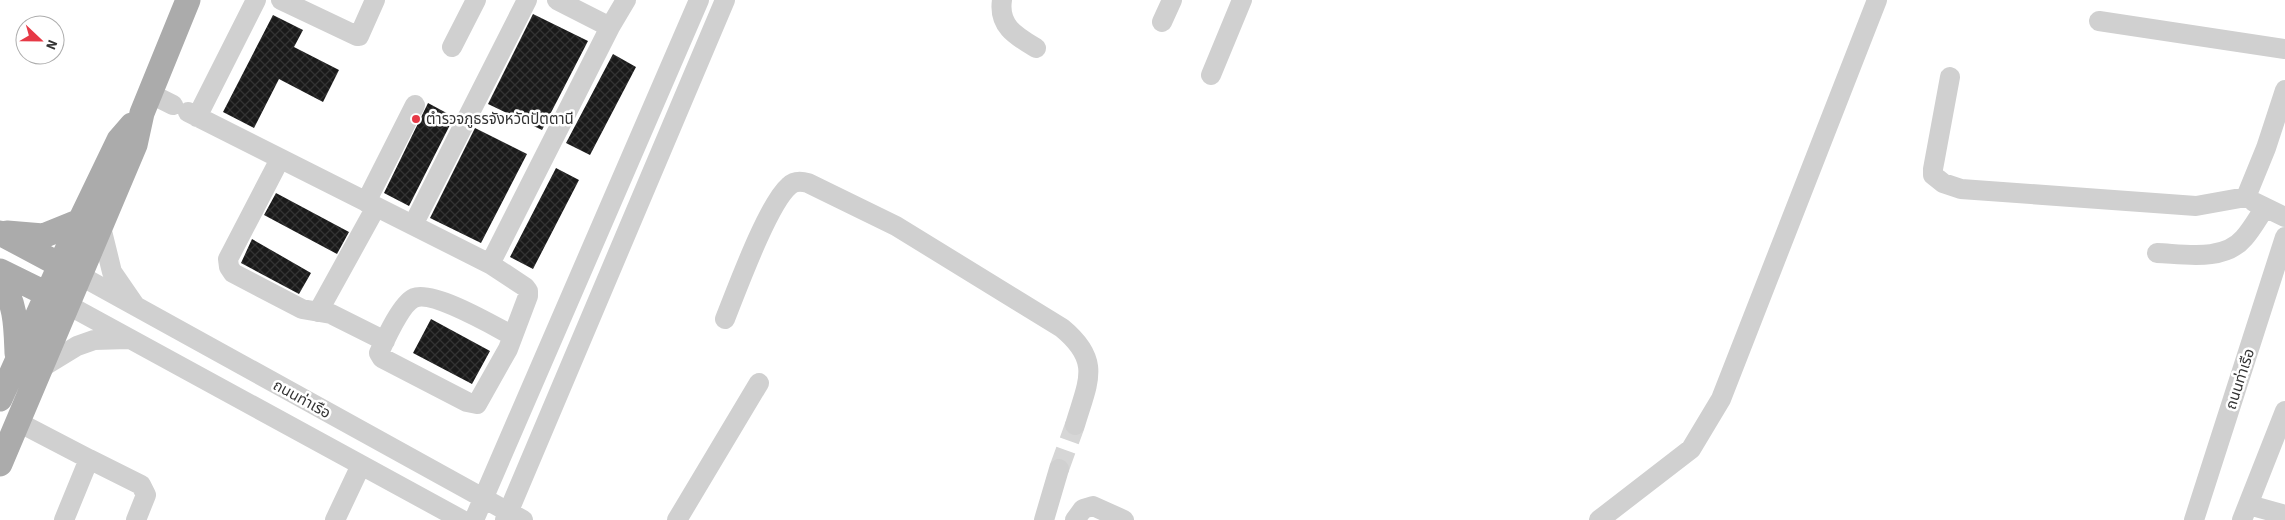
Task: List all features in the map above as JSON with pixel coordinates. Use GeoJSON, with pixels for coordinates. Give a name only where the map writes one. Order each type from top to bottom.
{"type":"FeatureCollection","features":[{"type":"Feature","properties":{"kind":"main road"},"geometry":{"type":"LineString","coordinates":[[0,464],[81,276],[90,224],[119,140],[146,104],[188,0]]}},
{"type":"Feature","properties":{"kind":"main road"},"geometry":{"type":"LineString","coordinates":[[0,233],[43,236],[90,224]]}},
{"type":"Feature","properties":{"kind":"main road"},"geometry":{"type":"LineString","coordinates":[[0,399],[59,265],[90,224]]}},
{"type":"Feature","properties":{"kind":"main road"},"geometry":{"type":"LineString","coordinates":[[0,233],[81,276]]}},
{"type":"Feature","properties":{"kind":"main road"},"geometry":{"type":"LineString","coordinates":[[0,271],[68,305]]}},
{"type":"Feature","properties":{"kind":"main road"},"geometry":{"type":"LineString","coordinates":[[0,280],[9,293],[15,315],[17,358]]}},
{"type":"Feature","properties":{"kind":"street"},"geometry":{"type":"LineString","coordinates":[[186,111],[256,0]]}},
{"type":"Feature","properties":{"kind":"street"},"geometry":{"type":"LineString","coordinates":[[281,0],[359,36],[375,0]]}},
{"type":"Feature","properties":{"kind":"street"},"geometry":{"type":"LineString","coordinates":[[452,47],[476,0]]}},
{"type":"Feature","properties":{"kind":"street"},"geometry":{"type":"LineString","coordinates":[[413,226],[527,0]]}},
{"type":"Feature","properties":{"kind":"street"},"geometry":{"type":"LineString","coordinates":[[557,0],[610,27]]}},
{"type":"Feature","properties":{"kind":"street"},"geometry":{"type":"LineString","coordinates":[[490,264],[610,27],[626,0]]}},
{"type":"Feature","properties":{"kind":"street"},"geometry":{"type":"LineString","coordinates":[[474,520],[699,0]]}},
{"type":"Feature","properties":{"kind":"street"},"geometry":{"type":"LineString","coordinates":[[512,517],[725,0]]}},
{"type":"Feature","properties":{"kind":"street"},"geometry":{"type":"LineString","coordinates":[[1002,0],[1002,15],[1007,27],[1019,38],[1036,48]]}},
{"type":"Feature","properties":{"kind":"street"},"geometry":{"type":"LineString","coordinates":[[1162,22],[1172,0]]}},
{"type":"Feature","properties":{"kind":"street"},"geometry":{"type":"LineString","coordinates":[[1211,75],[1242,0]]}},
{"type":"Feature","properties":{"kind":"street"},"geometry":{"type":"LineString","coordinates":[[1599,520],[1691,449],[1721,399],[1877,0]]}},
{"type":"Feature","properties":{"kind":"street"},"geometry":{"type":"LineString","coordinates":[[2098,21],[2285,49]]}},
{"type":"Feature","properties":{"kind":"street"},"geometry":{"type":"LineString","coordinates":[[1950,77],[1933,169],[1933,175],[1950,186],[1971,190],[2179,206],[2196,206],[2246,197],[2264,209],[2285,217]]}},
{"type":"Feature","properties":{"kind":"street"},"geometry":{"type":"LineString","coordinates":[[2246,197],[2266,148],[2285,90]]}},
{"type":"Feature","properties":{"kind":"street"},"geometry":{"type":"LineString","coordinates":[[146,104],[186,111],[490,264],[525,287],[528,291],[513,336],[508,349],[477,404],[467,402],[382,358],[379,353],[406,305],[413,298],[422,296],[450,304],[513,336]]}},
{"type":"Feature","properties":{"kind":"street"},"geometry":{"type":"LineString","coordinates":[[318,312],[371,205],[415,105]]}},
{"type":"Feature","properties":{"kind":"street"},"geometry":{"type":"LineString","coordinates":[[280,159],[228,259],[229,267],[233,273],[302,309],[350,322],[385,341]]}},
{"type":"Feature","properties":{"kind":"street"},"geometry":{"type":"LineString","coordinates":[[725,319],[772,210],[790,185],[802,182],[896,226],[1062,328],[1078,342],[1088,366],[1089,378],[1075,425]]}},
{"type":"Feature","properties":{"kind":"street"},"geometry":{"type":"LineString","coordinates":[[2157,253],[2206,255],[2224,251],[2243,240],[2264,209]]}},
{"type":"Feature","properties":{"kind":"street"},"geometry":{"type":"LineString","coordinates":[[90,224],[112,272],[136,308]]}},
{"type":"Feature","properties":{"kind":"street","name":"ถนนท่าเรือ"},"geometry":{"type":"LineString","coordinates":[[2194,520],[2285,237]]}},
{"type":"Feature","properties":{"kind":"street","name":"ถนนท่าเรือ"},"geometry":{"type":"LineString","coordinates":[[81,276],[483,498],[512,517]]}},
{"type":"Feature","properties":{"kind":"street","name":"ถนนท่าเรือ"},"geometry":{"type":"LineString","coordinates":[[68,305],[462,520]]}},
{"type":"Feature","properties":{"kind":"street"},"geometry":{"type":"LineString","coordinates":[[41,368],[77,346],[94,340],[130,339]]}},
{"type":"Feature","properties":{"kind":"street"},"geometry":{"type":"LineString","coordinates":[[677,520],[759,383]]}},
{"type":"Feature","properties":{"kind":"street"},"geometry":{"type":"LineString","coordinates":[[2285,410],[2246,512],[2285,515]]}},
{"type":"Feature","properties":{"kind":"street"},"geometry":{"type":"LineString","coordinates":[[18,422],[141,485],[146,496],[136,520]]}},
{"type":"Feature","properties":{"kind":"street"},"geometry":{"type":"LineString","coordinates":[[64,520],[89,459]]}},
{"type":"Feature","properties":{"kind":"street"},"geometry":{"type":"LineString","coordinates":[[335,520],[361,466]]}},
{"type":"Feature","properties":{"kind":"street"},"geometry":{"type":"LineString","coordinates":[[1044,520],[1059,469]]}},
{"type":"Feature","properties":{"kind":"street"},"geometry":{"type":"LineString","coordinates":[[1075,520],[1083,509],[1093,506],[1124,520]]}},
{"type":"Feature","properties":{"kind":"building"},"geometry":{"type":"Polygon","coordinates":[[[533,14],[588,41],[542,130],[488,104],[533,14]]]}},
{"type":"Feature","properties":{"kind":"building"},"geometry":{"type":"Polygon","coordinates":[[[273,15],[303,30],[294,47],[339,70],[323,102],[279,79],[254,128],[223,112],[273,15]]]}},
{"type":"Feature","properties":{"kind":"building"},"geometry":{"type":"Polygon","coordinates":[[[613,54],[636,67],[590,155],[566,143],[613,54]]]}},
{"type":"Feature","properties":{"kind":"building"},"geometry":{"type":"Polygon","coordinates":[[[428,103],[454,117],[409,206],[384,193],[428,103]]]}},
{"type":"Feature","properties":{"kind":"building"},"geometry":{"type":"Polygon","coordinates":[[[475,128],[527,154],[481,243],[430,218],[475,128]]]}},
{"type":"Feature","properties":{"kind":"building"},"geometry":{"type":"Polygon","coordinates":[[[556,168],[579,180],[533,269],[510,257],[556,168]]]}},
{"type":"Feature","properties":{"kind":"building"},"geometry":{"type":"Polygon","coordinates":[[[276,193],[349,232],[337,254],[264,215],[276,193]]]}},
{"type":"Feature","properties":{"kind":"building"},"geometry":{"type":"Polygon","coordinates":[[[252,239],[311,273],[299,294],[241,263],[252,239]]]}},
{"type":"Feature","properties":{"kind":"building"},"geometry":{"type":"Polygon","coordinates":[[[431,319],[490,351],[472,384],[413,353],[431,319]]]}},
{"type":"Feature","properties":{"kind":"tunnel"},"geometry":{"type":"LineString","coordinates":[[1059,469],[1075,425]]}},
{"type":"Feature","properties":{"kind":"place","name":"ตำรวจภูธรจังหวัดปัตตานี"},"geometry":{"type":"Point","coordinates":[416,119]}}]}
